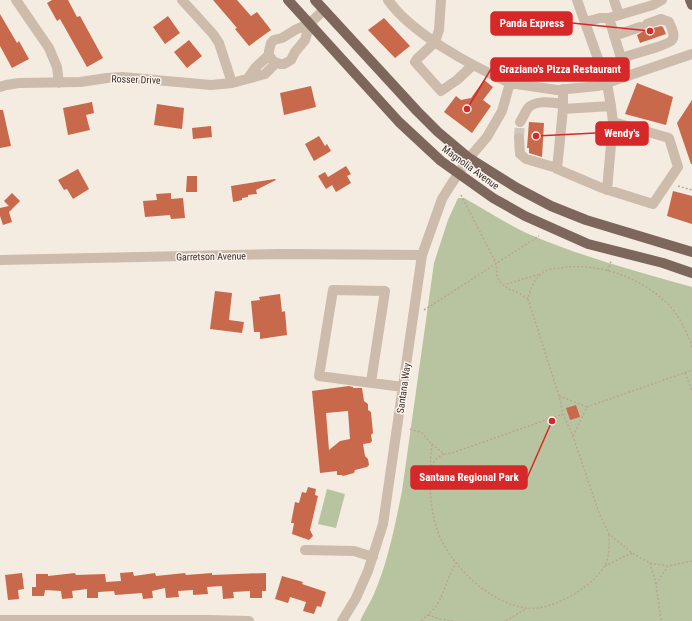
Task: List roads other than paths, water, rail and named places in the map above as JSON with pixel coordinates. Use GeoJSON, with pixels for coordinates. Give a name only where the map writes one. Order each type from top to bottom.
{"type":"FeatureCollection","features":[{"type":"Feature","properties":{"kind":"main road","name":"Magnolia Avenue"},"geometry":{"type":"LineString","coordinates":[[288,0],[399,122],[441,161],[493,198],[524,216],[588,244],[663,263],[692,273]]}},
{"type":"Feature","properties":{"kind":"main road","name":"Magnolia Avenue"},"geometry":{"type":"LineString","coordinates":[[315,0],[417,111],[438,132],[469,158],[517,188],[551,206],[586,220],[692,252]]}},
{"type":"Feature","properties":{"kind":"main road"},"geometry":{"type":"LineString","coordinates":[[690,0],[692,5]]}},
{"type":"Feature","properties":{"kind":"street"},"geometry":{"type":"LineString","coordinates":[[16,0],[50,48],[57,67],[59,82]]}},
{"type":"Feature","properties":{"kind":"street"},"geometry":{"type":"LineString","coordinates":[[182,0],[220,43],[232,83]]}},
{"type":"Feature","properties":{"kind":"street"},"geometry":{"type":"LineString","coordinates":[[388,0],[392,6],[407,20],[435,42],[473,65],[510,83],[558,90],[598,86],[692,54]]}},
{"type":"Feature","properties":{"kind":"street"},"geometry":{"type":"LineString","coordinates":[[441,0],[439,30],[435,42],[415,62],[441,91],[457,80],[473,65]]}},
{"type":"Feature","properties":{"kind":"street"},"geometry":{"type":"LineString","coordinates":[[577,0],[606,84],[613,122],[607,190]]}},
{"type":"Feature","properties":{"kind":"street"},"geometry":{"type":"LineString","coordinates":[[614,0],[619,15]]}},
{"type":"Feature","properties":{"kind":"street"},"geometry":{"type":"LineString","coordinates":[[585,22],[600,18],[609,18],[660,1],[674,32],[674,38],[671,41],[621,58],[609,18]]}},
{"type":"Feature","properties":{"kind":"street","name":"Rosser Drive"},"geometry":{"type":"LineString","coordinates":[[310,23],[305,40],[295,52],[291,60],[284,64],[273,59],[269,47],[274,40],[282,38],[310,23],[324,10]]}},
{"type":"Feature","properties":{"kind":"street"},"geometry":{"type":"LineString","coordinates":[[614,36],[661,19],[669,22]]}},
{"type":"Feature","properties":{"kind":"street","name":"Rosser Drive"},"geometry":{"type":"LineString","coordinates":[[0,87],[19,83],[80,82],[122,77],[211,85],[232,83],[248,78],[255,68],[273,59]]}},
{"type":"Feature","properties":{"kind":"street","name":"Santana Way"},"geometry":{"type":"LineString","coordinates":[[342,621],[356,598],[368,571],[383,524],[422,255],[442,199],[469,158],[487,137],[502,111],[510,83]]}},
{"type":"Feature","properties":{"kind":"street"},"geometry":{"type":"LineString","coordinates":[[557,168],[563,107],[563,89]]}},
{"type":"Feature","properties":{"kind":"street"},"geometry":{"type":"LineString","coordinates":[[520,122],[528,108],[535,103],[550,103],[563,107],[610,106]]}},
{"type":"Feature","properties":{"kind":"street"},"geometry":{"type":"LineString","coordinates":[[519,138],[520,154],[526,159],[557,168],[607,190],[653,204],[678,167],[669,138],[613,122]]}},
{"type":"Feature","properties":{"kind":"street","name":"Garretson Avenue"},"geometry":{"type":"LineString","coordinates":[[0,260],[283,254],[422,255]]}},
{"type":"Feature","properties":{"kind":"street"},"geometry":{"type":"LineString","coordinates":[[371,382],[385,291],[333,290],[319,376],[403,387]]}},
{"type":"Feature","properties":{"kind":"street"},"geometry":{"type":"LineString","coordinates":[[305,550],[354,551],[373,557]]}},
{"type":"Feature","properties":{"kind":"street"},"geometry":{"type":"LineString","coordinates":[[0,620],[247,621]]}},
{"type":"Feature","properties":{"kind":"tunnel"},"geometry":{"type":"LineString","coordinates":[[519,138],[520,122]]}},
{"type":"Feature","properties":{"kind":"place","name":"Panda Express"},"geometry":{"type":"Point","coordinates":[650,31]}},
{"type":"Feature","properties":{"kind":"place","name":"Graziano's Pizza Restaurant"},"geometry":{"type":"Point","coordinates":[467,109]}},
{"type":"Feature","properties":{"kind":"place","name":"Wendy's"},"geometry":{"type":"Point","coordinates":[536,136]}},
{"type":"Feature","properties":{"kind":"place","name":"Santana Regional Park"},"geometry":{"type":"Point","coordinates":[552,421]}}]}
